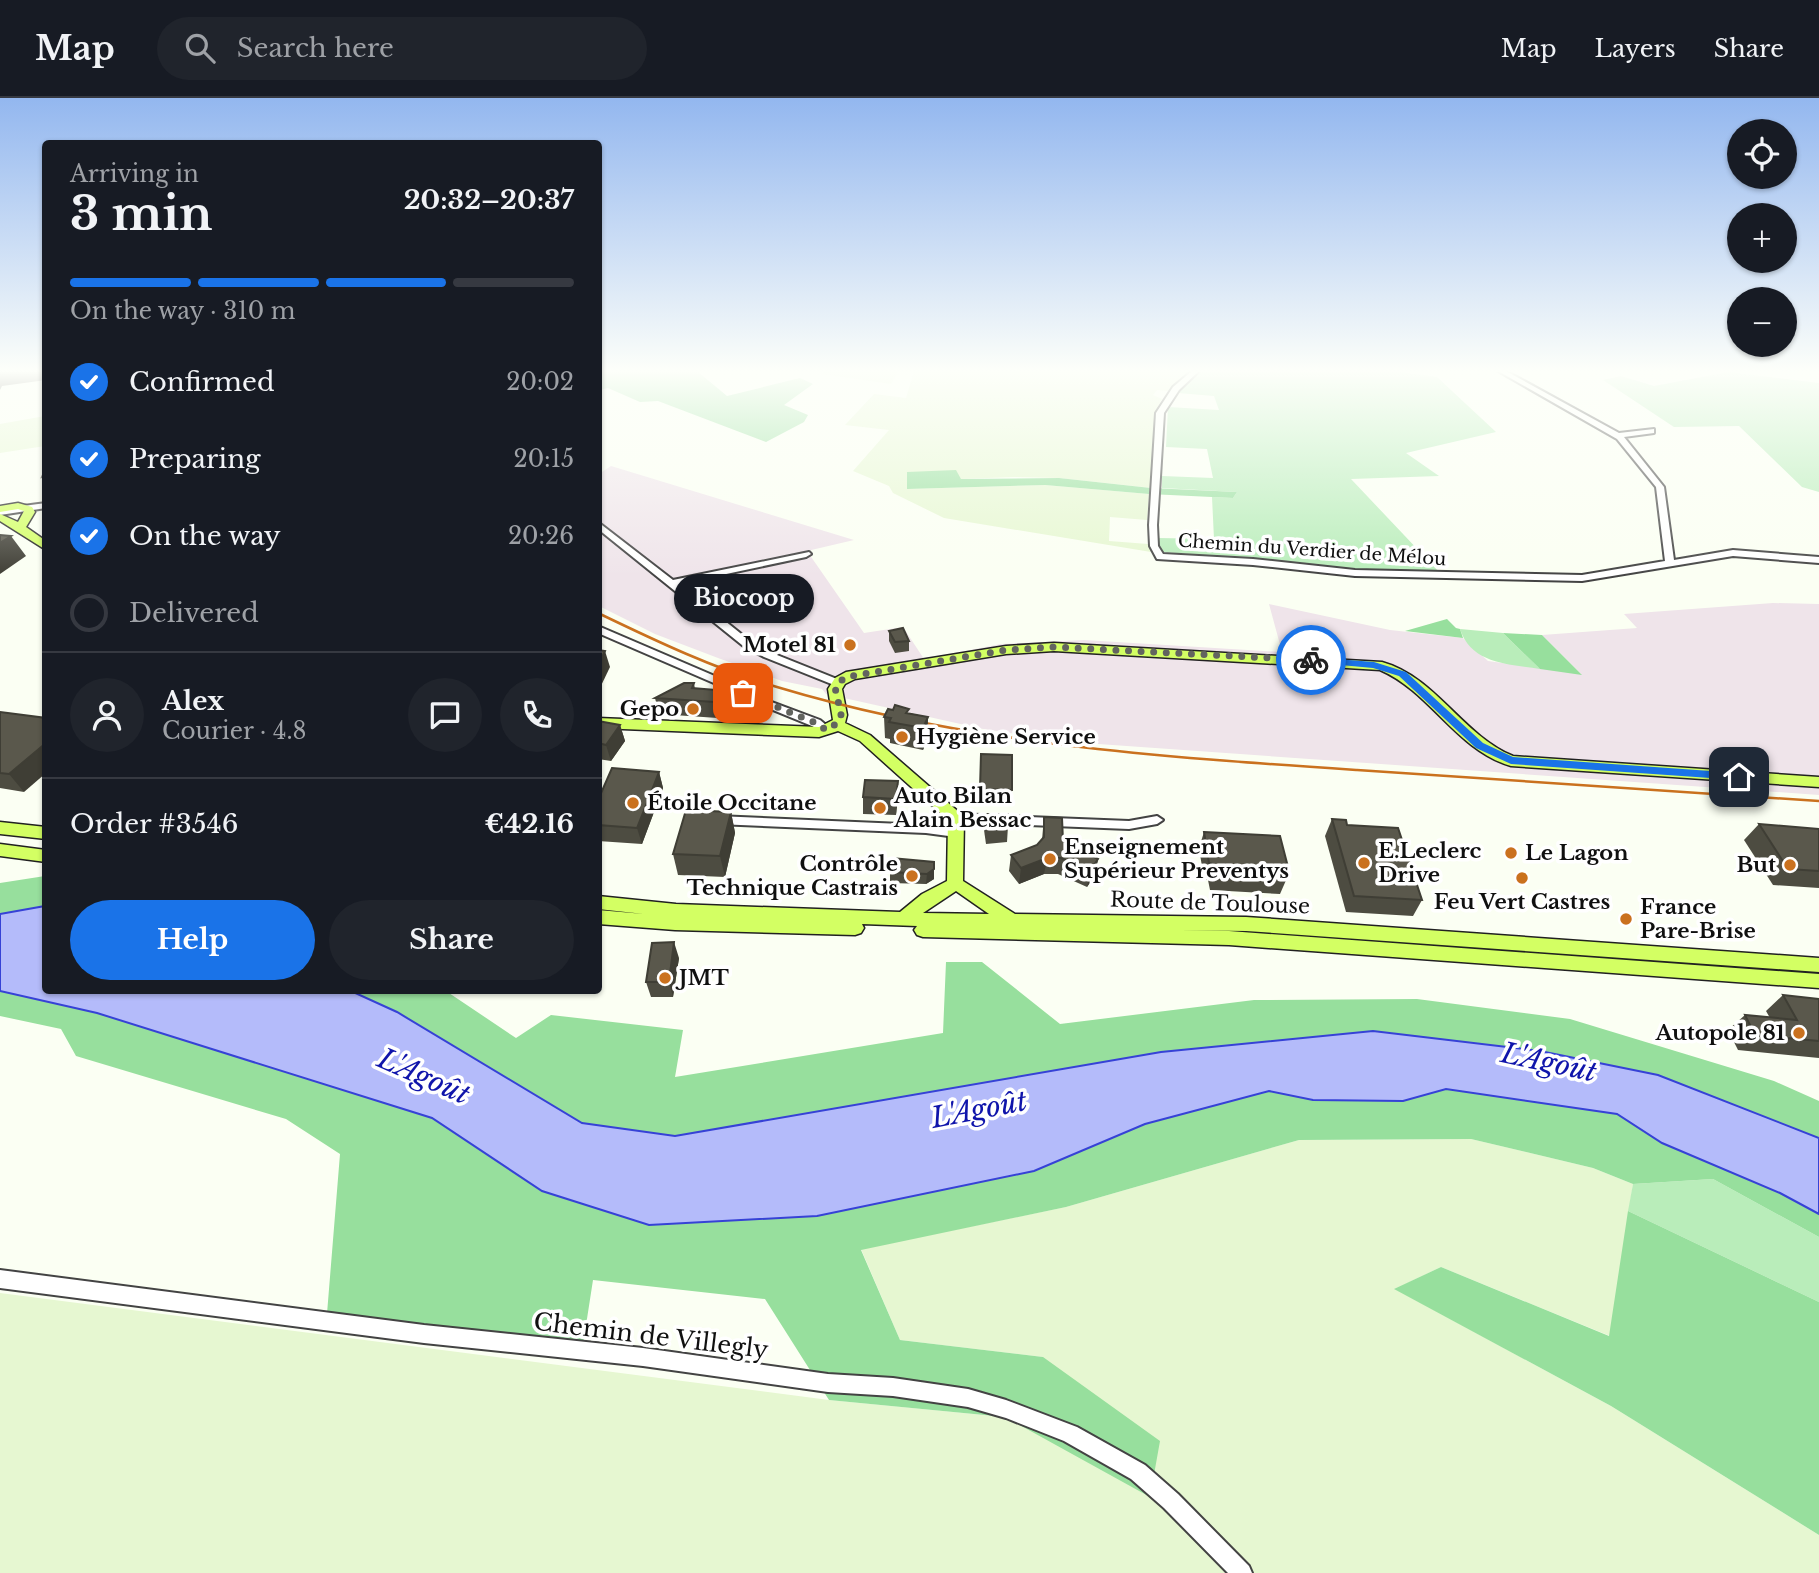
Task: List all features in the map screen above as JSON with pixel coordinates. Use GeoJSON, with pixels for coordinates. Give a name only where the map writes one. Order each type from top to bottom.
{"type":"FeatureCollection","features":[{"type":"Feature","properties":{"kind":"main road"},"geometry":{"type":"LineString","coordinates":[[2,514],[33,506]]}},
{"type":"Feature","properties":{"kind":"main road"},"geometry":{"type":"LineString","coordinates":[[20,528],[33,506]]}},
{"type":"Feature","properties":{"kind":"main road"},"geometry":{"type":"LineString","coordinates":[[2,514],[42,544]]}},
{"type":"Feature","properties":{"kind":"main road"},"geometry":{"type":"LineString","coordinates":[[831,727],[842,713],[834,694],[838,683],[856,674],[1006,650],[1054,647],[1367,664],[1389,668],[1409,678],[1479,746],[1511,761],[1819,782]]}},
{"type":"Feature","properties":{"kind":"main road"},"geometry":{"type":"LineString","coordinates":[[602,723],[807,733],[831,727],[865,738],[956,825],[955,884]]}},
{"type":"Feature","properties":{"kind":"main road"},"geometry":{"type":"LineString","coordinates":[[0,828],[42,833]]}},
{"type":"Feature","properties":{"kind":"main road"},"geometry":{"type":"LineString","coordinates":[[0,850],[42,855]]}},
{"type":"Feature","properties":{"kind":"main road"},"geometry":{"type":"LineString","coordinates":[[903,919],[928,899],[955,884]]}},
{"type":"Feature","properties":{"kind":"main road"},"geometry":{"type":"LineString","coordinates":[[955,884],[967,889],[1012,920]]}},
{"type":"Feature","properties":{"kind":"main road","name":"Route de Toulouse"},"geometry":{"type":"LineString","coordinates":[[602,902],[676,911],[903,919],[1246,924],[1819,965]]}},
{"type":"Feature","properties":{"kind":"main road","name":"Route de Toulouse"},"geometry":{"type":"LineString","coordinates":[[602,917],[675,923],[1229,938],[1819,982]]}},
{"type":"Feature","properties":{"kind":"street","name":"Chemin du Verdier de Mélou"},"geometry":{"type":"LineString","coordinates":[[1158,440],[1153,525],[1154,546],[1160,557],[1274,563],[1354,573],[1552,578],[1601,576],[1670,564]]}},
{"type":"Feature","properties":{"kind":"street"},"geometry":{"type":"LineString","coordinates":[[1621,440],[1660,487],[1670,564],[1733,553],[1819,561]]}},
{"type":"Feature","properties":{"kind":"street"},"geometry":{"type":"LineString","coordinates":[[602,527],[756,649],[838,683]]}},
{"type":"Feature","properties":{"kind":"street"},"geometry":{"type":"LineString","coordinates":[[672,583],[806,554]]}},
{"type":"Feature","properties":{"kind":"street"},"geometry":{"type":"LineString","coordinates":[[602,631],[705,674],[764,703],[831,727]]}},
{"type":"Feature","properties":{"kind":"street"},"geometry":{"type":"LineString","coordinates":[[707,819],[926,829],[956,825],[1129,825],[1157,820]]}},
{"type":"Feature","properties":{"kind":"street","name":"Chemin de Villegly"},"geometry":{"type":"LineString","coordinates":[[0,1279],[424,1334],[643,1357],[815,1381],[893,1387],[968,1398],[1070,1434],[1138,1472],[1159,1489],[1242,1573]]}},
{"type":"Feature","properties":{"kind":"shaded area"},"geometry":{"type":"Polygon","coordinates":[[[611,466],[854,540],[807,551],[864,633],[903,627],[924,659],[1001,644],[1084,640],[1282,652],[1269,604],[1390,630],[1463,638],[1488,661],[1581,674],[1542,635],[1637,628],[1624,614],[1773,603],[1819,604],[1819,795],[1070,742],[983,729],[826,694],[822,689],[782,681],[655,634],[602,608],[602,472],[611,466]]]}},
{"type":"Feature","properties":{"kind":"green space"},"geometry":{"type":"Polygon","coordinates":[[[0,440],[42,440],[42,446],[0,453],[0,440]]]}},
{"type":"Feature","properties":{"kind":"green space"},"geometry":{"type":"Polygon","coordinates":[[[880,440],[1154,440],[1152,488],[1059,478],[1013,477],[961,479],[908,489],[1045,485],[1149,494],[1147,520],[1110,517],[1109,541],[1148,544],[1151,552],[944,518],[893,493],[889,486],[853,471],[880,440]]]}},
{"type":"Feature","properties":{"kind":"green space"},"geometry":{"type":"Polygon","coordinates":[[[1166,440],[1462,440],[1406,453],[1439,476],[1351,479],[1439,572],[1372,571],[1163,552],[1159,548],[1158,538],[1214,539],[1212,497],[1233,498],[1237,492],[1162,488],[1162,476],[1213,478],[1207,449],[1166,447],[1166,440]]]}},
{"type":"Feature","properties":{"kind":"green space"},"geometry":{"type":"Polygon","coordinates":[[[1753,440],[1819,440],[1819,492],[1802,487],[1753,440]]]}},
{"type":"Feature","properties":{"kind":"green space"},"geometry":{"type":"Polygon","coordinates":[[[956,470],[961,479],[1059,478],[1151,488],[1237,492],[1233,498],[1045,485],[907,489],[907,472],[956,470]]]}},
{"type":"Feature","properties":{"kind":"green space"},"geometry":{"type":"Polygon","coordinates":[[[1447,619],[1460,629],[1463,638],[1405,631],[1447,619]]]}},
{"type":"Feature","properties":{"kind":"green space"},"geometry":{"type":"Polygon","coordinates":[[[1460,629],[1503,633],[1540,669],[1482,656],[1465,641],[1460,629]]]}},
{"type":"Feature","properties":{"kind":"green space"},"geometry":{"type":"Polygon","coordinates":[[[1503,633],[1542,635],[1582,675],[1540,669],[1503,633]]]}},
{"type":"Feature","properties":{"kind":"green space"},"geometry":{"type":"Polygon","coordinates":[[[42,876],[42,907],[0,914],[0,883],[42,876]]]}},
{"type":"Feature","properties":{"kind":"green space"},"geometry":{"type":"Polygon","coordinates":[[[946,962],[982,962],[1060,1024],[1254,1000],[1417,999],[1570,1019],[1774,1081],[1819,1101],[1819,1138],[1658,1075],[1373,1031],[1161,1052],[676,1136],[582,1123],[397,1012],[358,994],[450,994],[516,1038],[551,1015],[683,1030],[675,1077],[943,1033],[946,962]]]}},
{"type":"Feature","properties":{"kind":"green space"},"geometry":{"type":"Polygon","coordinates":[[[0,991],[97,1013],[432,1118],[542,1191],[1034,1171],[1145,1124],[1269,1091],[1313,1100],[1403,1101],[1446,1089],[1617,1114],[1662,1143],[1780,1193],[1819,1214],[1819,1237],[1713,1179],[1633,1184],[1593,1168],[1471,1139],[1299,1140],[1066,1207],[861,1250],[900,1340],[1043,1357],[1160,1441],[1150,1497],[1005,1417],[829,1400],[765,1299],[593,1280],[582,1351],[326,1326],[340,1154],[286,1119],[76,1056],[61,1029],[0,1016],[0,991]]]}},
{"type":"Feature","properties":{"kind":"green space"},"geometry":{"type":"Polygon","coordinates":[[[1471,1139],[1593,1168],[1633,1184],[1610,1336],[1441,1267],[1395,1289],[1611,1406],[1819,1535],[1819,1573],[0,1573],[0,1293],[829,1400],[1005,1417],[1043,1357],[900,1340],[861,1249],[1066,1207],[1299,1140],[1471,1139]]]}},
{"type":"Feature","properties":{"kind":"green space"},"geometry":{"type":"Polygon","coordinates":[[[1713,1179],[1819,1237],[1819,1302],[1628,1211],[1633,1184],[1713,1179]]]}},
{"type":"Feature","properties":{"kind":"green space"},"geometry":{"type":"Polygon","coordinates":[[[1628,1211],[1819,1302],[1819,1535],[1611,1406],[1394,1289],[1441,1267],[1609,1336],[1628,1211]]]}},
{"type":"Feature","properties":{"kind":"water","name":"L'Agoût"},"geometry":{"type":"Polygon","coordinates":[[[42,907],[42,994],[358,994],[397,1012],[582,1123],[675,1136],[1161,1052],[1373,1031],[1540,1051],[1658,1075],[1819,1138],[1819,1214],[1780,1193],[1662,1143],[1617,1114],[1446,1089],[1403,1101],[1313,1100],[1269,1091],[1145,1124],[1034,1171],[817,1216],[649,1225],[542,1191],[432,1118],[97,1013],[0,991],[0,914],[42,907]]]}},
{"type":"Feature","properties":{"kind":"building"},"geometry":{"type":"Polygon","coordinates":[[[0,535],[11,536],[0,543],[0,535]]]}},
{"type":"Feature","properties":{"kind":"building"},"geometry":{"type":"Polygon","coordinates":[[[903,628],[909,641],[895,642],[889,631],[903,628]]]}},
{"type":"Feature","properties":{"kind":"building"},"geometry":{"type":"Polygon","coordinates":[[[720,679],[746,688],[745,692],[762,696],[759,705],[655,698],[684,683],[694,683],[692,688],[716,690],[720,679]]]}},
{"type":"Feature","properties":{"kind":"building"},"geometry":{"type":"Polygon","coordinates":[[[895,705],[909,709],[906,713],[928,717],[923,728],[889,722],[891,718],[884,717],[888,709],[893,710],[895,705]]]}},
{"type":"Feature","properties":{"kind":"building"},"geometry":{"type":"Polygon","coordinates":[[[0,712],[42,717],[42,746],[9,774],[0,773],[0,712]]]}},
{"type":"Feature","properties":{"kind":"building"},"geometry":{"type":"Polygon","coordinates":[[[602,722],[620,725],[606,745],[602,744],[602,722]]]}},
{"type":"Feature","properties":{"kind":"building"},"geometry":{"type":"Polygon","coordinates":[[[981,754],[1012,755],[1012,790],[980,789],[981,754]]]}},
{"type":"Feature","properties":{"kind":"building"},"geometry":{"type":"Polygon","coordinates":[[[612,768],[659,772],[637,828],[602,825],[602,791],[612,768]]]}},
{"type":"Feature","properties":{"kind":"building"},"geometry":{"type":"Polygon","coordinates":[[[865,780],[898,781],[896,799],[863,797],[865,780]]]}},
{"type":"Feature","properties":{"kind":"building"},"geometry":{"type":"Polygon","coordinates":[[[686,810],[731,812],[720,856],[673,854],[686,810]]]}},
{"type":"Feature","properties":{"kind":"building"},"geometry":{"type":"Polygon","coordinates":[[[986,814],[1008,814],[1008,826],[987,828],[986,814]]]}},
{"type":"Feature","properties":{"kind":"building"},"geometry":{"type":"Polygon","coordinates":[[[1044,817],[1062,818],[1063,841],[1098,859],[1090,871],[1061,858],[1047,858],[1021,868],[1011,855],[1037,845],[1044,837],[1044,817]]]}},
{"type":"Feature","properties":{"kind":"building"},"geometry":{"type":"Polygon","coordinates":[[[1332,819],[1346,820],[1347,825],[1398,828],[1422,900],[1354,896],[1332,819]]]}},
{"type":"Feature","properties":{"kind":"building"},"geometry":{"type":"Polygon","coordinates":[[[1759,824],[1819,829],[1819,871],[1788,869],[1759,824]]]}},
{"type":"Feature","properties":{"kind":"building"},"geometry":{"type":"Polygon","coordinates":[[[1204,832],[1280,836],[1288,867],[1284,867],[1287,878],[1215,874],[1213,864],[1209,863],[1204,832]]]}},
{"type":"Feature","properties":{"kind":"building"},"geometry":{"type":"Polygon","coordinates":[[[891,858],[934,862],[934,869],[927,874],[890,872],[891,858]]]}},
{"type":"Feature","properties":{"kind":"building"},"geometry":{"type":"Polygon","coordinates":[[[674,942],[669,982],[646,982],[652,943],[674,942]]]}},
{"type":"Feature","properties":{"kind":"building"},"geometry":{"type":"Polygon","coordinates":[[[1783,995],[1819,999],[1819,1041],[1755,1035],[1745,1015],[1797,1020],[1783,995]]]}},
{"type":"Feature","properties":{"kind":"railway"},"geometry":{"type":"LineString","coordinates":[[602,615],[708,663],[754,680],[848,706],[992,735],[1211,760],[1819,801]]}},
{"type":"Feature","properties":{"kind":"way so far"},"geometry":{"type":"LineString","coordinates":[[743,693],[816,723],[826,730],[833,727],[841,716],[834,691],[846,677],[1006,650],[1088,647],[1311,660]]}},
{"type":"Feature","properties":{"kind":"place","name":"Motel 81"},"geometry":{"type":"Point","coordinates":[850,645]}},
{"type":"Feature","properties":{"kind":"place","name":"Biocoop"},"geometry":{"type":"Point","coordinates":[743,693]}},
{"type":"Feature","properties":{"kind":"place","name":"Gepo"},"geometry":{"type":"Point","coordinates":[693,709]}},
{"type":"Feature","properties":{"kind":"place","name":"Hygiène Service"},"geometry":{"type":"Point","coordinates":[902,737]}},
{"type":"Feature","properties":{"kind":"place","name":"Étoile Occitane"},"geometry":{"type":"Point","coordinates":[633,803]}},
{"type":"Feature","properties":{"kind":"place","name":"Auto Bilan Alain Bessac"},"geometry":{"type":"Point","coordinates":[880,808]}},
{"type":"Feature","properties":{"kind":"place","name":"Le Lagon"},"geometry":{"type":"Point","coordinates":[1511,853]}},
{"type":"Feature","properties":{"kind":"place","name":"Enseignement Supérieur Preventys"},"geometry":{"type":"Point","coordinates":[1050,859]}},
{"type":"Feature","properties":{"kind":"place","name":"E.Leclerc Drive"},"geometry":{"type":"Point","coordinates":[1364,863]}},
{"type":"Feature","properties":{"kind":"place","name":"But"},"geometry":{"type":"Point","coordinates":[1790,865]}},
{"type":"Feature","properties":{"kind":"place","name":"Contrôle Technique Castrais"},"geometry":{"type":"Point","coordinates":[912,876]}},
{"type":"Feature","properties":{"kind":"place","name":"Feu Vert Castres"},"geometry":{"type":"Point","coordinates":[1522,878]}},
{"type":"Feature","properties":{"kind":"place","name":"France Pare-Brise"},"geometry":{"type":"Point","coordinates":[1626,919]}},
{"type":"Feature","properties":{"kind":"place","name":"JMT"},"geometry":{"type":"Point","coordinates":[665,978]}},
{"type":"Feature","properties":{"kind":"place","name":"Autopole 81"},"geometry":{"type":"Point","coordinates":[1799,1033]}},
{"type":"Feature","properties":{"kind":"route"},"geometry":{"type":"LineString","coordinates":[[1311,660],[1374,665],[1403,674],[1479,746],[1511,761],[1739,777]]}}]}
